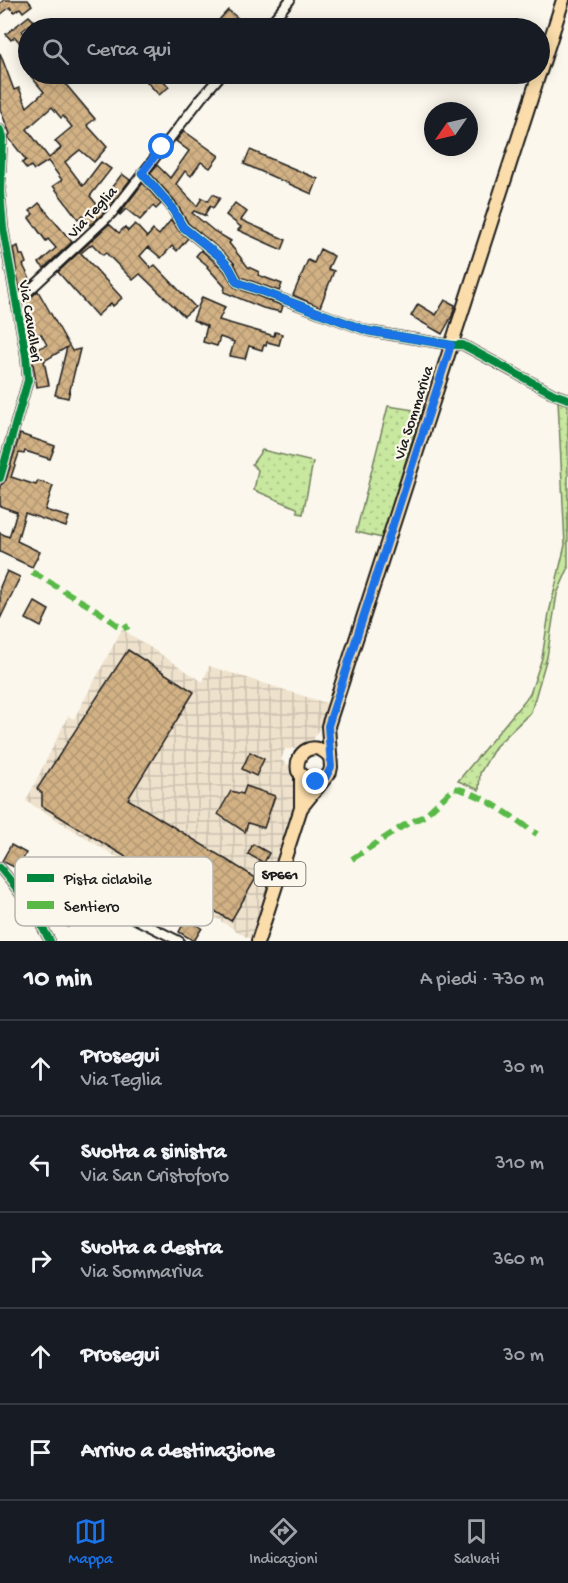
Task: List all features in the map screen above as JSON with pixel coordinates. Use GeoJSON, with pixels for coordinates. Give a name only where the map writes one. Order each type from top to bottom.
{"type":"FeatureCollection","features":[{"type":"Feature","properties":{"kind":"main road","name":"Via Sommariva"},"geometry":{"type":"LineString","coordinates":[[550,40],[563,0]]}},
{"type":"Feature","properties":{"kind":"main road","name":"Via Sommariva"},"geometry":{"type":"LineString","coordinates":[[329,756],[328,726],[535,84]]}},
{"type":"Feature","properties":{"kind":"main road","name":"Via Sommariva"},"geometry":{"type":"LineString","coordinates":[[309,748],[328,726]]}},
{"type":"Feature","properties":{"kind":"main road"},"geometry":{"type":"LineString","coordinates":[[309,748],[320,748],[329,756],[331,767],[322,780],[311,782],[301,776],[297,765],[300,754],[309,748]]}},
{"type":"Feature","properties":{"kind":"main road","name":"SP661"},"geometry":{"type":"LineString","coordinates":[[258,941],[301,808],[301,776]]}},
{"type":"Feature","properties":{"kind":"main road","name":"SP661"},"geometry":{"type":"LineString","coordinates":[[301,808],[322,780]]}},
{"type":"Feature","properties":{"kind":"street"},"geometry":{"type":"LineString","coordinates":[[275,18],[290,0]]}},
{"type":"Feature","properties":{"kind":"street"},"geometry":{"type":"LineString","coordinates":[[563,0],[568,1]]}},
{"type":"Feature","properties":{"kind":"street","name":"Via Teglia"},"geometry":{"type":"LineString","coordinates":[[16,303],[112,213],[213,84]]}},
{"type":"Feature","properties":{"kind":"street","name":"Via Cavalleri"},"geometry":{"type":"LineString","coordinates":[[0,130],[2,138],[0,192],[3,228],[26,356],[28,380],[0,478]]}},
{"type":"Feature","properties":{"kind":"street"},"geometry":{"type":"LineString","coordinates":[[142,173],[170,205],[183,227],[219,256],[229,267],[237,282],[368,331],[463,345],[554,394],[568,399]]}},
{"type":"Feature","properties":{"kind":"street"},"geometry":{"type":"LineString","coordinates":[[0,868],[15,885]]}},
{"type":"Feature","properties":{"kind":"street"},"geometry":{"type":"LineString","coordinates":[[42,926],[50,941]]}},
{"type":"Feature","properties":{"kind":"street"},"geometry":{"type":"LineString","coordinates":[[149,926],[176,940]]}},
{"type":"Feature","properties":{"kind":"shaded area"},"geometry":{"type":"Polygon","coordinates":[[[122,629],[203,682],[209,666],[329,704],[323,722],[312,742],[285,749],[281,760],[292,768],[298,781],[298,794],[253,941],[213,916],[213,857],[117,857],[26,801],[68,716],[74,719],[122,629]]]}},
{"type":"Feature","properties":{"kind":"green space"},"geometry":{"type":"Polygon","coordinates":[[[558,400],[568,403],[568,569],[557,594],[547,657],[531,712],[496,746],[480,773],[479,790],[458,781],[530,694],[542,658],[549,613],[565,545],[558,400]]]}},
{"type":"Feature","properties":{"kind":"green space"},"geometry":{"type":"Polygon","coordinates":[[[388,406],[421,411],[382,538],[356,532],[388,406]]]}},
{"type":"Feature","properties":{"kind":"green space"},"geometry":{"type":"Polygon","coordinates":[[[262,450],[313,462],[303,514],[298,513],[297,508],[254,490],[258,470],[252,464],[262,450]]]}},
{"type":"Feature","properties":{"kind":"building"},"geometry":{"type":"Polygon","coordinates":[[[4,0],[28,0],[32,5],[23,12],[20,8],[14,12],[10,7],[0,15],[0,3],[4,0]]]}},
{"type":"Feature","properties":{"kind":"building"},"geometry":{"type":"Polygon","coordinates":[[[228,10],[238,18],[221,18],[228,10]]]}},
{"type":"Feature","properties":{"kind":"building"},"geometry":{"type":"Polygon","coordinates":[[[18,25],[18,40],[15,37],[11,40],[6,34],[18,25]]]}},
{"type":"Feature","properties":{"kind":"building"},"geometry":{"type":"Polygon","coordinates":[[[0,53],[14,90],[19,88],[27,107],[44,92],[37,84],[65,84],[95,119],[87,125],[107,147],[94,162],[80,150],[65,162],[83,186],[101,162],[111,169],[90,196],[99,207],[108,201],[115,191],[111,188],[122,174],[130,180],[108,209],[90,225],[83,215],[78,219],[53,186],[62,180],[48,161],[34,170],[31,166],[27,169],[22,163],[26,160],[8,137],[10,134],[0,109],[0,53]],[[52,107],[27,129],[49,158],[61,148],[55,141],[72,127],[63,116],[61,118],[52,107]]]}},
{"type":"Feature","properties":{"kind":"building"},"geometry":{"type":"Polygon","coordinates":[[[149,84],[166,84],[169,87],[159,95],[149,84]]]}},
{"type":"Feature","properties":{"kind":"building"},"geometry":{"type":"Polygon","coordinates":[[[184,131],[219,156],[210,168],[201,162],[191,176],[185,171],[176,184],[197,206],[202,198],[208,201],[213,194],[220,198],[213,208],[210,206],[206,216],[194,211],[192,213],[231,241],[229,243],[248,267],[259,272],[258,275],[282,284],[279,291],[241,277],[234,263],[188,223],[175,201],[150,173],[157,165],[170,178],[189,151],[176,141],[184,131]]]}},
{"type":"Feature","properties":{"kind":"building"},"geometry":{"type":"Polygon","coordinates":[[[250,150],[318,179],[312,194],[244,164],[250,150]]]}},
{"type":"Feature","properties":{"kind":"building"},"geometry":{"type":"Polygon","coordinates":[[[143,183],[161,204],[156,209],[153,206],[140,220],[126,209],[120,215],[119,214],[143,183]]]}},
{"type":"Feature","properties":{"kind":"building"},"geometry":{"type":"Polygon","coordinates":[[[39,203],[72,242],[44,268],[39,263],[56,248],[48,239],[46,241],[29,218],[33,214],[30,211],[39,203]]]}},
{"type":"Feature","properties":{"kind":"building"},"geometry":{"type":"Polygon","coordinates":[[[235,203],[247,212],[241,220],[286,240],[282,250],[238,230],[241,227],[226,215],[235,203]]]}},
{"type":"Feature","properties":{"kind":"building"},"geometry":{"type":"Polygon","coordinates":[[[171,220],[188,238],[177,251],[172,246],[161,258],[148,247],[140,256],[151,268],[155,265],[195,307],[184,316],[140,274],[133,280],[106,253],[103,255],[92,244],[81,253],[122,298],[113,306],[111,303],[97,316],[58,272],[109,224],[119,233],[125,227],[128,231],[135,224],[147,237],[153,230],[159,235],[171,220]]]}},
{"type":"Feature","properties":{"kind":"building"},"geometry":{"type":"Polygon","coordinates":[[[18,246],[20,255],[23,255],[26,263],[23,265],[31,281],[20,291],[13,248],[18,246]]]}},
{"type":"Feature","properties":{"kind":"building"},"geometry":{"type":"Polygon","coordinates":[[[320,249],[334,256],[328,269],[334,271],[320,307],[293,295],[308,260],[314,263],[320,249]]]}},
{"type":"Feature","properties":{"kind":"building"},"geometry":{"type":"Polygon","coordinates":[[[201,250],[224,270],[234,287],[283,306],[281,312],[263,308],[224,292],[225,287],[208,266],[196,256],[201,250]]]}},
{"type":"Feature","properties":{"kind":"building"},"geometry":{"type":"Polygon","coordinates":[[[38,291],[72,351],[80,349],[68,398],[55,395],[67,347],[44,361],[49,385],[37,387],[31,351],[47,345],[41,334],[29,341],[24,312],[28,311],[26,302],[38,291]]]}},
{"type":"Feature","properties":{"kind":"building"},"geometry":{"type":"Polygon","coordinates":[[[202,297],[225,307],[219,320],[274,336],[275,332],[282,334],[279,345],[267,342],[262,350],[249,346],[245,359],[230,356],[234,342],[220,337],[217,346],[203,342],[207,326],[193,320],[202,297]]]}},
{"type":"Feature","properties":{"kind":"building"},"geometry":{"type":"Polygon","coordinates":[[[445,300],[455,305],[442,334],[411,316],[418,304],[436,315],[445,300]]]}},
{"type":"Feature","properties":{"kind":"building"},"geometry":{"type":"Polygon","coordinates":[[[20,434],[55,446],[50,459],[25,451],[24,454],[19,453],[11,477],[36,485],[38,481],[53,486],[45,510],[69,517],[66,527],[25,513],[17,541],[40,552],[32,567],[0,552],[0,533],[9,537],[17,512],[0,506],[0,486],[6,480],[20,434]]]}},
{"type":"Feature","properties":{"kind":"building"},"geometry":{"type":"Polygon","coordinates":[[[7,571],[20,577],[0,619],[0,587],[7,571]]]}},
{"type":"Feature","properties":{"kind":"building"},"geometry":{"type":"Polygon","coordinates":[[[35,602],[49,610],[41,627],[26,619],[35,602]]]}},
{"type":"Feature","properties":{"kind":"building"},"geometry":{"type":"Polygon","coordinates":[[[128,650],[194,692],[128,799],[256,878],[231,921],[213,910],[213,857],[126,857],[42,806],[42,793],[37,789],[128,650]]]}},
{"type":"Feature","properties":{"kind":"building"},"geometry":{"type":"Polygon","coordinates":[[[250,752],[264,759],[256,776],[242,769],[250,752]]]}},
{"type":"Feature","properties":{"kind":"building"},"geometry":{"type":"Polygon","coordinates":[[[246,786],[275,796],[264,828],[248,823],[245,832],[218,814],[231,791],[243,794],[246,786]]]}},
{"type":"Feature","properties":{"kind":"building"},"geometry":{"type":"Polygon","coordinates":[[[253,844],[269,853],[264,863],[248,854],[253,844]]]}},
{"type":"Feature","properties":{"kind":"building"},"geometry":{"type":"Polygon","coordinates":[[[11,845],[26,853],[24,857],[15,857],[15,868],[2,861],[11,845]]]}},
{"type":"Feature","properties":{"kind":"building"},"geometry":{"type":"Polygon","coordinates":[[[182,926],[202,928],[194,941],[179,932],[182,926]]]}},
{"type":"Feature","properties":{"kind":"marked path"},"geometry":{"type":"LineString","coordinates":[[32,572],[98,611],[122,629],[129,626]]}},
{"type":"Feature","properties":{"kind":"marked path"},"geometry":{"type":"LineString","coordinates":[[352,859],[403,826],[424,816],[454,788],[486,800],[537,834]]}},
{"type":"Feature","properties":{"kind":"cycle path"},"geometry":{"type":"LineString","coordinates":[[0,130],[2,138],[0,192],[3,228],[26,356],[28,380],[0,478]]}},
{"type":"Feature","properties":{"kind":"cycle path"},"geometry":{"type":"LineString","coordinates":[[142,173],[170,205],[183,227],[219,256],[229,267],[237,282],[368,331],[463,345],[554,394],[568,399]]}},
{"type":"Feature","properties":{"kind":"cycle path"},"geometry":{"type":"LineString","coordinates":[[0,868],[15,886]]}},
{"type":"Feature","properties":{"kind":"cycle path"},"geometry":{"type":"LineString","coordinates":[[42,926],[50,941]]}},
{"type":"Feature","properties":{"kind":"route"},"geometry":{"type":"LineString","coordinates":[[162,147],[142,173],[170,205],[183,227],[219,256],[229,267],[237,282],[368,331],[451,345],[328,726],[330,772],[322,780],[316,782]]}}]}
